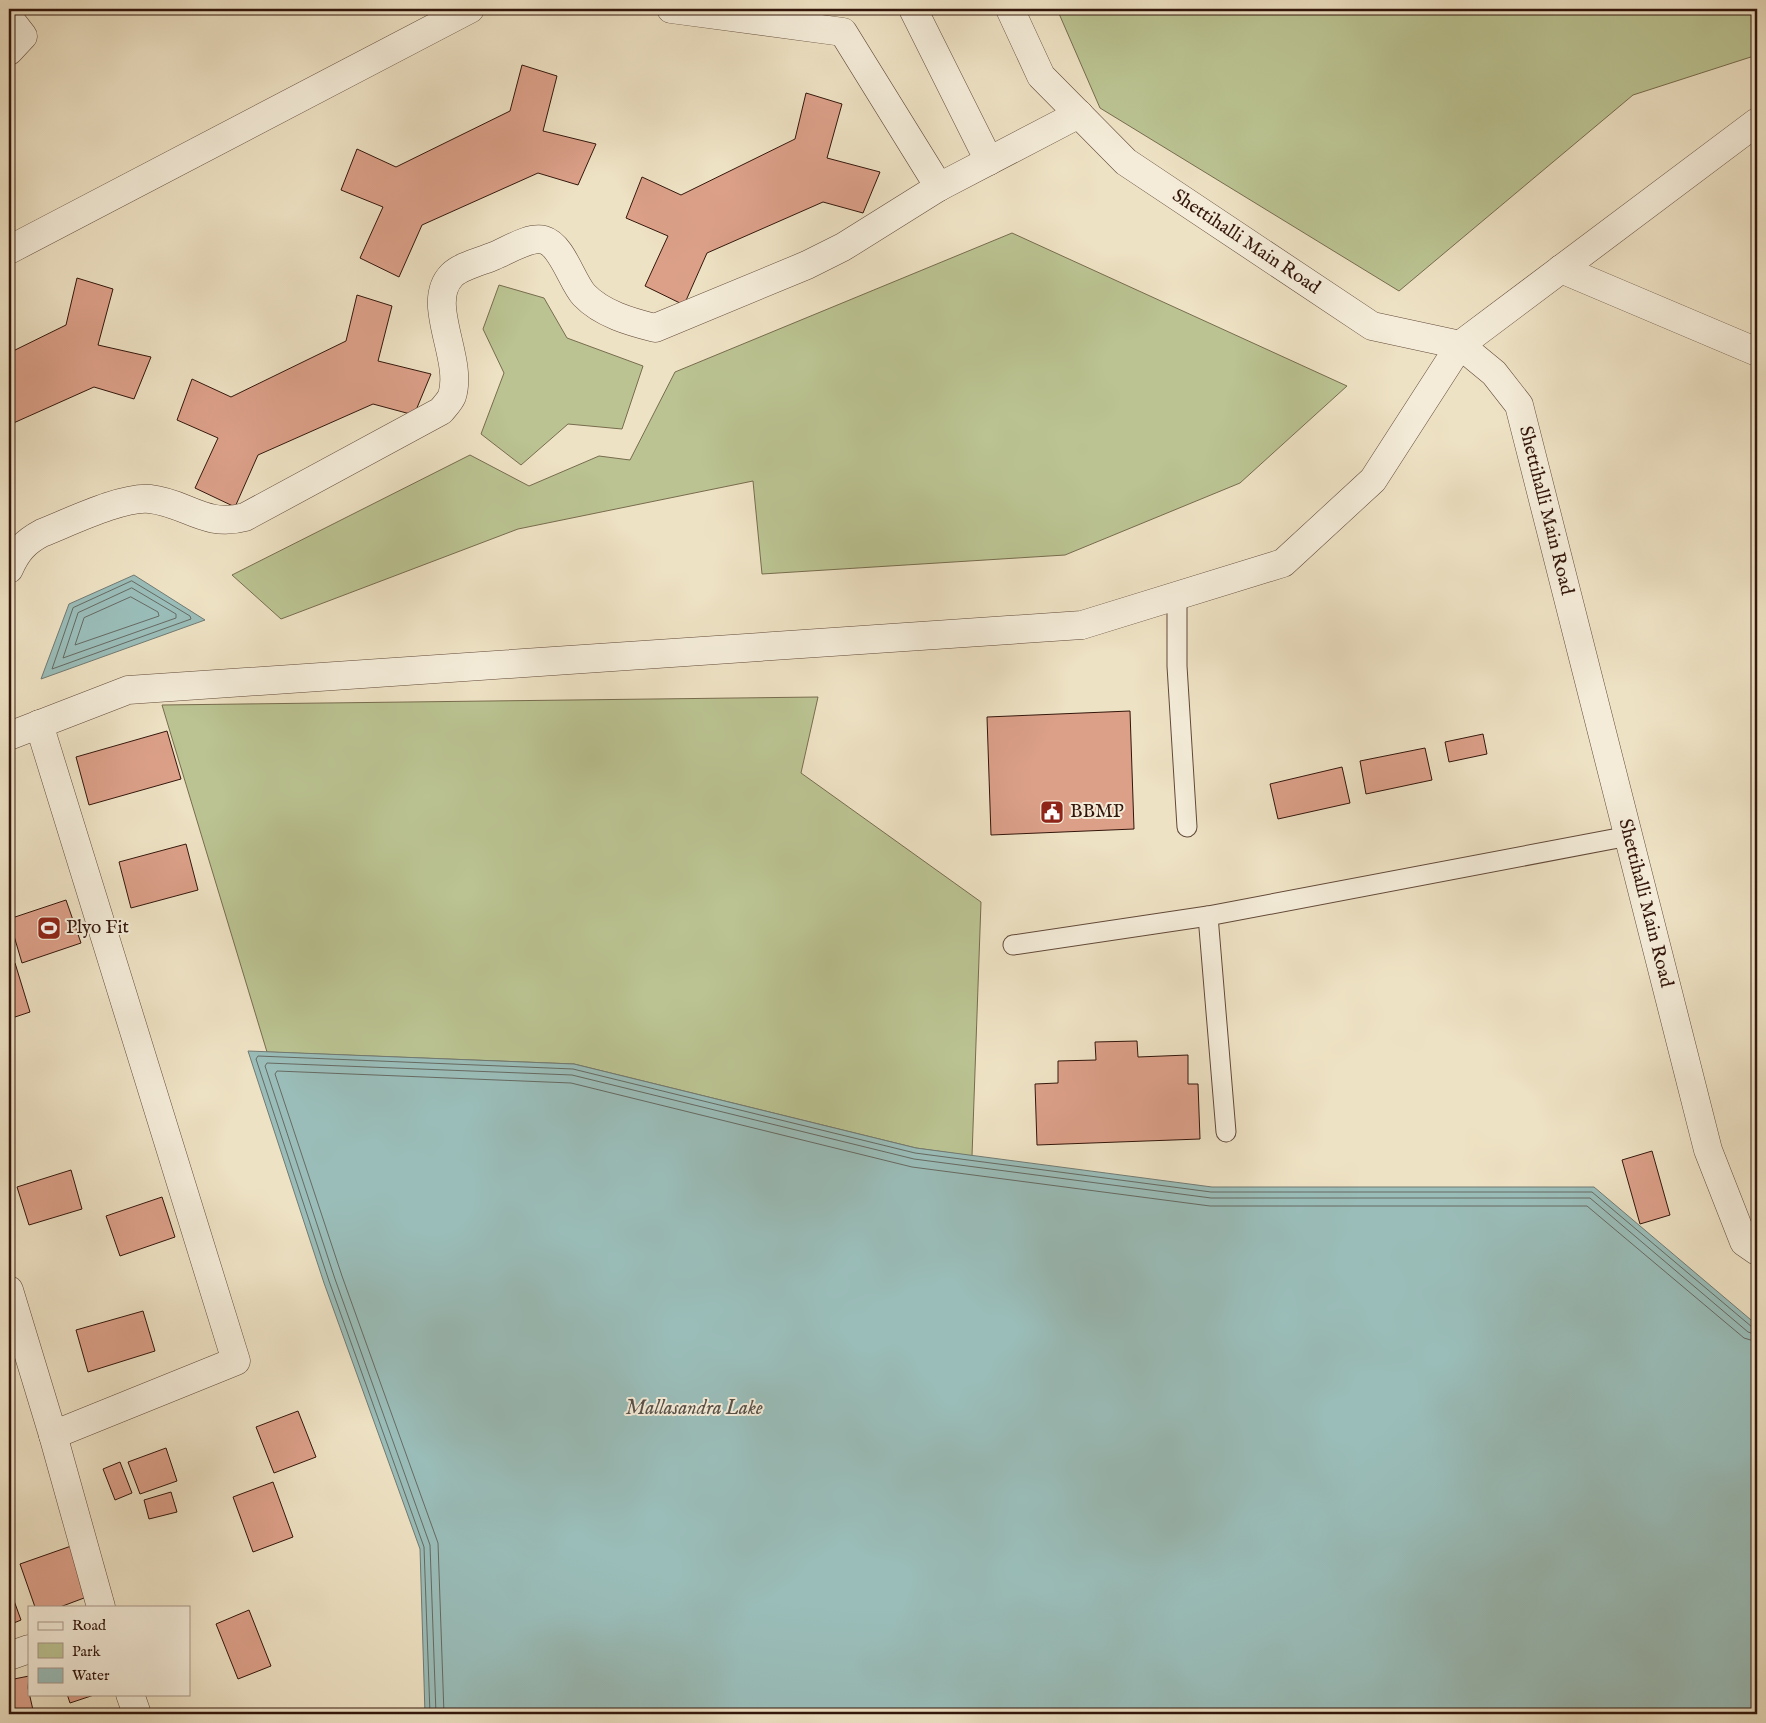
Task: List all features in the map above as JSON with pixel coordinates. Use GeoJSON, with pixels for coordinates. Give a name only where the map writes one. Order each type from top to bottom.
{"type":"FeatureCollection","features":[{"type":"Feature","properties":{"kind":"street"},"geometry":{"type":"LineString","coordinates":[[9,250],[470,9]]}},
{"type":"Feature","properties":{"kind":"street"},"geometry":{"type":"LineString","coordinates":[[671,9],[844,32],[939,187]]}},
{"type":"Feature","properties":{"kind":"street"},"geometry":{"type":"LineString","coordinates":[[913,9],[989,161]]}},
{"type":"Feature","properties":{"kind":"street","name":"Shettihalli Main Road"},"geometry":{"type":"LineString","coordinates":[[1010,9],[1041,76],[1126,162],[1372,326],[1460,345],[1494,373],[1519,405],[1708,1150],[1744,1242],[1757,1251]]}},
{"type":"Feature","properties":{"kind":"street"},"geometry":{"type":"LineString","coordinates":[[9,18],[24,36],[9,51]]}},
{"type":"Feature","properties":{"kind":"street"},"geometry":{"type":"LineString","coordinates":[[9,569],[16,552],[28,540],[134,498],[152,499],[214,520],[229,522],[246,517],[441,411],[452,396],[455,369],[442,306],[442,288],[453,273],[529,241],[544,240],[555,248],[583,294],[600,308],[630,322],[656,328],[807,265],[843,247],[939,187],[1079,114]]}},
{"type":"Feature","properties":{"kind":"street"},"geometry":{"type":"LineString","coordinates":[[9,736],[128,690],[1082,625],[1283,563],[1373,480],[1460,345],[1757,122]]}},
{"type":"Feature","properties":{"kind":"street"},"geometry":{"type":"LineString","coordinates":[[1561,269],[1757,352]]}},
{"type":"Feature","properties":{"kind":"street"},"geometry":{"type":"LineString","coordinates":[[39,724],[236,1361],[53,1435]]}},
{"type":"Feature","properties":{"kind":"street"},"geometry":{"type":"LineString","coordinates":[[9,1290],[53,1435],[101,1606]]}},
{"type":"Feature","properties":{"kind":"street"},"geometry":{"type":"LineString","coordinates":[[9,1656],[28,1649]]}},
{"type":"Feature","properties":{"kind":"street"},"geometry":{"type":"LineString","coordinates":[[131,1696],[137,1714]]}},
{"type":"Feature","properties":{"kind":"lane"},"geometry":{"type":"LineString","coordinates":[[1177,596],[1177,666],[1187,828]]}},
{"type":"Feature","properties":{"kind":"lane"},"geometry":{"type":"LineString","coordinates":[[1012,944],[1208,916],[1629,836]]}},
{"type":"Feature","properties":{"kind":"lane"},"geometry":{"type":"LineString","coordinates":[[1208,916],[1226,1132]]}},
{"type":"Feature","properties":{"kind":"green space"},"geometry":{"type":"Polygon","coordinates":[[[1057,9],[1757,9],[1757,55],[1633,95],[1399,291],[1100,108],[1057,9]]]}},
{"type":"Feature","properties":{"kind":"green space"},"geometry":{"type":"Polygon","coordinates":[[[1012,233],[1347,386],[1240,483],[1065,555],[762,574],[753,481],[518,529],[281,619],[232,575],[470,455],[529,486],[599,456],[630,460],[675,372],[1012,233]]]}},
{"type":"Feature","properties":{"kind":"green space"},"geometry":{"type":"Polygon","coordinates":[[[499,285],[544,298],[567,338],[643,366],[622,429],[568,424],[521,465],[481,434],[504,373],[483,329],[499,285]]]}},
{"type":"Feature","properties":{"kind":"green space"},"geometry":{"type":"Polygon","coordinates":[[[818,697],[801,773],[981,902],[972,1156],[916,1148],[574,1064],[267,1052],[162,705],[818,697]]]}},
{"type":"Feature","properties":{"kind":"water"},"geometry":{"type":"Polygon","coordinates":[[[134,575],[205,620],[41,679],[69,604],[134,575]]]}},
{"type":"Feature","properties":{"kind":"water","name":"Mallasandra Lake"},"geometry":{"type":"Polygon","coordinates":[[[248,1051],[574,1064],[916,1148],[1212,1187],[1594,1187],[1757,1325],[1757,1714],[425,1714],[420,1549],[324,1283],[248,1051]]]}},
{"type":"Feature","properties":{"kind":"building"},"geometry":{"type":"Polygon","coordinates":[[[522,65],[557,76],[543,131],[596,144],[578,185],[538,173],[422,225],[399,277],[360,258],[383,207],[341,190],[357,149],[396,167],[510,111],[522,65]]]}},
{"type":"Feature","properties":{"kind":"building"},"geometry":{"type":"Polygon","coordinates":[[[806,93],[842,104],[827,158],[880,172],[863,213],[823,202],[707,253],[684,305],[645,286],[668,236],[626,218],[642,177],[681,195],[795,139],[806,93]]]}},
{"type":"Feature","properties":{"kind":"building"},"geometry":{"type":"Polygon","coordinates":[[[77,278],[113,289],[98,345],[151,357],[134,399],[94,387],[9,425],[9,353],[66,325],[77,278]]]}},
{"type":"Feature","properties":{"kind":"building"},"geometry":{"type":"Polygon","coordinates":[[[357,295],[392,306],[378,361],[431,374],[414,415],[373,404],[258,455],[235,507],[195,488],[218,438],[177,420],[192,379],[231,397],[346,341],[357,295]]]}},
{"type":"Feature","properties":{"kind":"building"},"geometry":{"type":"Polygon","coordinates":[[[1130,711],[1134,829],[991,835],[987,717],[1130,711]]]}},
{"type":"Feature","properties":{"kind":"building"},"geometry":{"type":"Polygon","coordinates":[[[167,731],[181,779],[89,805],[76,757],[167,731]]]}},
{"type":"Feature","properties":{"kind":"building"},"geometry":{"type":"Polygon","coordinates":[[[1483,734],[1487,754],[1449,762],[1445,742],[1483,734]]]}},
{"type":"Feature","properties":{"kind":"building"},"geometry":{"type":"Polygon","coordinates":[[[1425,748],[1432,780],[1366,794],[1360,761],[1425,748]]]}},
{"type":"Feature","properties":{"kind":"building"},"geometry":{"type":"Polygon","coordinates":[[[1342,767],[1350,803],[1278,819],[1270,784],[1342,767]]]}},
{"type":"Feature","properties":{"kind":"building"},"geometry":{"type":"Polygon","coordinates":[[[186,844],[198,890],[131,908],[119,862],[186,844]]]}},
{"type":"Feature","properties":{"kind":"building"},"geometry":{"type":"Polygon","coordinates":[[[66,900],[81,943],[22,963],[9,919],[66,900]]]}},
{"type":"Feature","properties":{"kind":"building"},"geometry":{"type":"Polygon","coordinates":[[[15,963],[30,1012],[9,1019],[9,965],[15,963]]]}},
{"type":"Feature","properties":{"kind":"building"},"geometry":{"type":"Polygon","coordinates":[[[1137,1041],[1138,1057],[1188,1055],[1188,1084],[1198,1084],[1200,1139],[1037,1145],[1035,1084],[1058,1083],[1058,1061],[1096,1060],[1095,1042],[1137,1041]]]}},
{"type":"Feature","properties":{"kind":"building"},"geometry":{"type":"Polygon","coordinates":[[[1652,1151],[1670,1215],[1640,1224],[1622,1160],[1652,1151]]]}},
{"type":"Feature","properties":{"kind":"building"},"geometry":{"type":"Polygon","coordinates":[[[71,1170],[82,1209],[29,1225],[17,1187],[71,1170]]]}},
{"type":"Feature","properties":{"kind":"building"},"geometry":{"type":"Polygon","coordinates":[[[162,1197],[175,1237],[120,1256],[106,1216],[162,1197]]]}},
{"type":"Feature","properties":{"kind":"building"},"geometry":{"type":"Polygon","coordinates":[[[143,1311],[155,1351],[88,1372],[76,1330],[143,1311]]]}},
{"type":"Feature","properties":{"kind":"building"},"geometry":{"type":"Polygon","coordinates":[[[298,1411],[316,1457],[274,1473],[256,1427],[298,1411]]]}},
{"type":"Feature","properties":{"kind":"building"},"geometry":{"type":"Polygon","coordinates":[[[166,1448],[177,1481],[140,1494],[128,1462],[166,1448]]]}},
{"type":"Feature","properties":{"kind":"building"},"geometry":{"type":"Polygon","coordinates":[[[120,1462],[132,1493],[115,1500],[103,1469],[120,1462]]]}},
{"type":"Feature","properties":{"kind":"building"},"geometry":{"type":"Polygon","coordinates":[[[273,1482],[293,1537],[253,1552],[233,1497],[273,1482]]]}},
{"type":"Feature","properties":{"kind":"building"},"geometry":{"type":"Polygon","coordinates":[[[171,1492],[177,1512],[149,1519],[144,1500],[171,1492]]]}},
{"type":"Feature","properties":{"kind":"building"},"geometry":{"type":"Polygon","coordinates":[[[74,1545],[92,1595],[63,1606],[35,1606],[20,1564],[74,1545]]]}},
{"type":"Feature","properties":{"kind":"building"},"geometry":{"type":"Polygon","coordinates":[[[9,1587],[21,1620],[9,1625],[9,1587]]]}},
{"type":"Feature","properties":{"kind":"building"},"geometry":{"type":"Polygon","coordinates":[[[249,1610],[271,1666],[238,1679],[216,1624],[249,1610]]]}},
{"type":"Feature","properties":{"kind":"building"},"geometry":{"type":"Polygon","coordinates":[[[28,1676],[28,1696],[30,1696],[33,1710],[9,1714],[9,1680],[28,1676]]]}},
{"type":"Feature","properties":{"kind":"building"},"geometry":{"type":"Polygon","coordinates":[[[68,1696],[91,1696],[70,1703],[68,1696]]]}},
{"type":"Feature","properties":{"kind":"place","name":"BBMP"},"geometry":{"type":"Point","coordinates":[1052,812]}},
{"type":"Feature","properties":{"kind":"place","name":"Plyo Fit"},"geometry":{"type":"Point","coordinates":[49,928]}}]}
